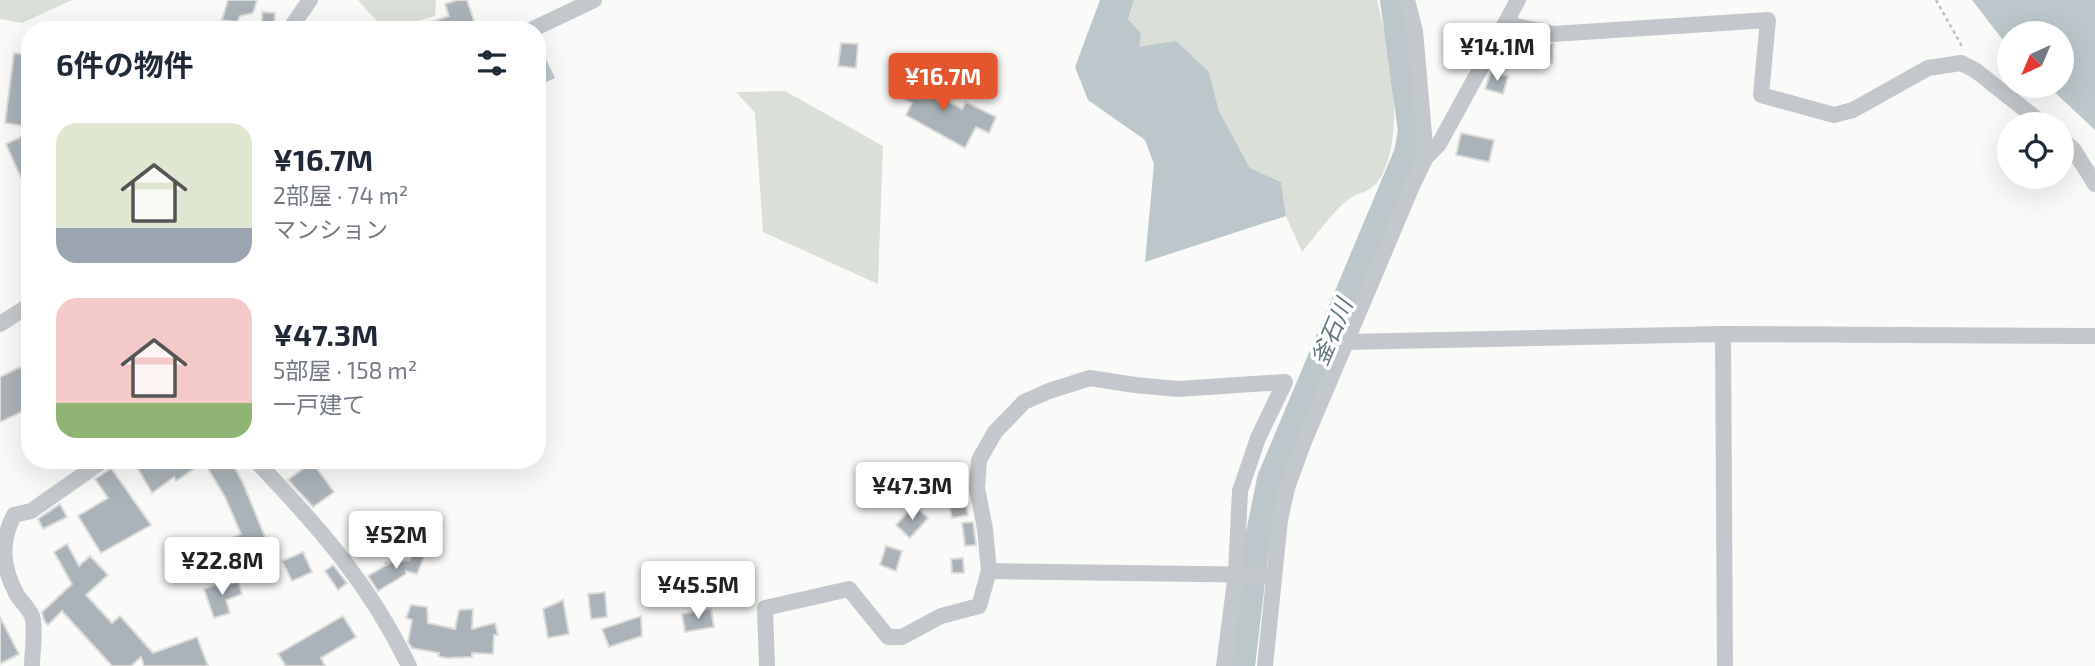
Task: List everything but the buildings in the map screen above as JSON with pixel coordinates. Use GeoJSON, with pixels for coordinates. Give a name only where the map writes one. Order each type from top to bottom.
{"type":"FeatureCollection","features":[{"type":"Feature","properties":{"kind":"street"},"geometry":{"type":"LineString","coordinates":[[295,21],[310,0]]}},
{"type":"Feature","properties":{"kind":"street"},"geometry":{"type":"LineString","coordinates":[[546,23],[594,0]]}},
{"type":"Feature","properties":{"kind":"street"},"geometry":{"type":"LineString","coordinates":[[1407,0],[1415,31],[1426,158]]}},
{"type":"Feature","properties":{"kind":"street"},"geometry":{"type":"LineString","coordinates":[[1265,666],[1269,575],[1287,488],[1303,444],[1426,158],[1439,144],[1518,0]]}},
{"type":"Feature","properties":{"kind":"street"},"geometry":{"type":"LineString","coordinates":[[1507,22],[1553,34],[1768,20],[1761,95],[1834,115],[1853,110],[1928,68],[1953,63],[1975,69],[2028,112]]}},
{"type":"Feature","properties":{"kind":"street"},"geometry":{"type":"LineString","coordinates":[[2074,151],[2095,184]]}},
{"type":"Feature","properties":{"kind":"street"},"geometry":{"type":"LineString","coordinates":[[0,326],[21,311]]}},
{"type":"Feature","properties":{"kind":"street"},"geometry":{"type":"LineString","coordinates":[[0,326],[21,320]]}},
{"type":"Feature","properties":{"kind":"street"},"geometry":{"type":"LineString","coordinates":[[1346,342],[1723,334],[2095,336]]}},
{"type":"Feature","properties":{"kind":"street"},"geometry":{"type":"LineString","coordinates":[[1723,334],[1725,666]]}},
{"type":"Feature","properties":{"kind":"street"},"geometry":{"type":"LineString","coordinates":[[766,666],[765,608],[849,589],[888,637],[902,637],[942,616],[979,606],[989,570],[977,488],[979,460],[995,432],[1024,402],[1090,378],[1178,389],[1285,382],[1258,438],[1240,491],[1239,573],[1224,666]]}},
{"type":"Feature","properties":{"kind":"street"},"geometry":{"type":"LineString","coordinates":[[32,666],[32,617],[16,593],[6,565],[2,544],[7,527],[14,515],[31,511],[91,469]]}},
{"type":"Feature","properties":{"kind":"street"},"geometry":{"type":"LineString","coordinates":[[264,469],[311,519],[347,563],[395,638],[408,666]]}},
{"type":"Feature","properties":{"kind":"street"},"geometry":{"type":"LineString","coordinates":[[989,570],[1269,575]]}},
{"type":"Feature","properties":{"kind":"path"},"geometry":{"type":"LineString","coordinates":[[1936,0],[1975,69]]}},
{"type":"Feature","properties":{"kind":"shaded area"},"geometry":{"type":"Polygon","coordinates":[[[0,0],[72,0],[21,23],[0,19],[0,0]]]}},
{"type":"Feature","properties":{"kind":"shaded area"},"geometry":{"type":"Polygon","coordinates":[[[358,0],[436,0],[435,16],[418,21],[377,21],[358,0]]]}},
{"type":"Feature","properties":{"kind":"shaded area"},"geometry":{"type":"Polygon","coordinates":[[[1100,0],[1134,0],[1128,19],[1141,34],[1139,47],[1176,41],[1209,72],[1219,111],[1250,168],[1281,182],[1286,216],[1145,262],[1154,164],[1145,140],[1088,100],[1075,67],[1100,0]]]}},
{"type":"Feature","properties":{"kind":"shaded area"},"geometry":{"type":"Polygon","coordinates":[[[1134,0],[1377,0],[1390,65],[1394,112],[1389,156],[1378,181],[1370,189],[1353,196],[1343,204],[1302,252],[1286,216],[1281,182],[1250,168],[1219,111],[1209,72],[1139,47],[1128,19],[1134,0]]]}},
{"type":"Feature","properties":{"kind":"shaded area"},"geometry":{"type":"Polygon","coordinates":[[[1972,0],[2095,0],[2095,130],[2061,98],[2074,98],[2074,21],[1997,21],[1997,32],[1972,0]]]}},
{"type":"Feature","properties":{"kind":"shaded area"},"geometry":{"type":"Polygon","coordinates":[[[546,60],[555,78],[546,82],[546,60]]]}},
{"type":"Feature","properties":{"kind":"shaded area"},"geometry":{"type":"Polygon","coordinates":[[[785,91],[883,146],[878,284],[763,232],[755,113],[736,92],[785,91]]]}},
{"type":"Feature","properties":{"kind":"waterway","name":"釜石川"},"geometry":{"type":"LineString","coordinates":[[1242,666],[1256,548],[1270,479],[1407,153],[1411,131],[1393,0]]}}]}
